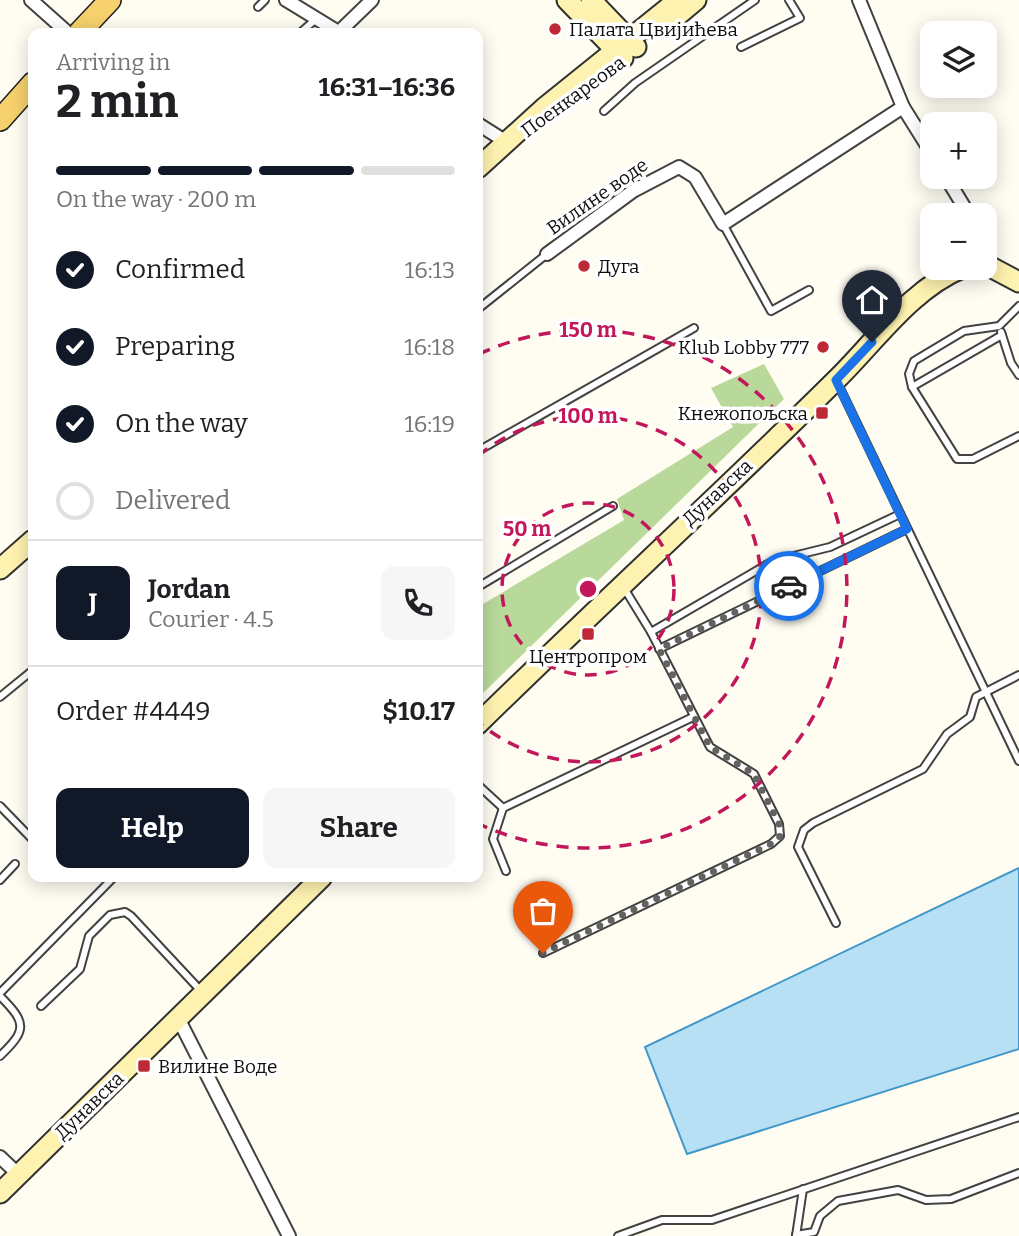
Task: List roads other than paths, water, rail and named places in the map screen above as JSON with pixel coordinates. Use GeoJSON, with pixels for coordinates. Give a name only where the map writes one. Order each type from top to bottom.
{"type":"FeatureCollection","features":[{"type":"Feature","properties":{"kind":"main road"},"geometry":{"type":"LineString","coordinates":[[84,28],[110,0]]}},
{"type":"Feature","properties":{"kind":"main road"},"geometry":{"type":"LineString","coordinates":[[567,0],[626,49]]}},
{"type":"Feature","properties":{"kind":"main road"},"geometry":{"type":"LineString","coordinates":[[591,0],[626,49]]}},
{"type":"Feature","properties":{"kind":"main road"},"geometry":{"type":"LineString","coordinates":[[626,49],[678,0]]}},
{"type":"Feature","properties":{"kind":"main road"},"geometry":{"type":"LineString","coordinates":[[626,49],[696,0]]}},
{"type":"Feature","properties":{"kind":"main road","name":"Поенкареова"},"geometry":{"type":"LineString","coordinates":[[483,164],[508,144],[562,109],[626,49]]}},
{"type":"Feature","properties":{"kind":"main road"},"geometry":{"type":"LineString","coordinates":[[0,120],[28,89]]}},
{"type":"Feature","properties":{"kind":"main road"},"geometry":{"type":"LineString","coordinates":[[997,270],[1019,282]]}},
{"type":"Feature","properties":{"kind":"main road","name":"Дунавска"},"geometry":{"type":"LineString","coordinates":[[483,719],[621,583],[836,380],[903,311],[941,280]]}},
{"type":"Feature","properties":{"kind":"main road"},"geometry":{"type":"LineString","coordinates":[[0,569],[28,544]]}},
{"type":"Feature","properties":{"kind":"main road","name":"Дунавска"},"geometry":{"type":"LineString","coordinates":[[0,1193],[317,882]]}},
{"type":"Feature","properties":{"kind":"street"},"geometry":{"type":"LineString","coordinates":[[31,0],[62,28]]}},
{"type":"Feature","properties":{"kind":"street"},"geometry":{"type":"LineString","coordinates":[[286,0],[331,28]]}},
{"type":"Feature","properties":{"kind":"street"},"geometry":{"type":"LineString","coordinates":[[344,28],[372,0]]}},
{"type":"Feature","properties":{"kind":"street"},"geometry":{"type":"LineString","coordinates":[[859,0],[903,107],[920,134]]}},
{"type":"Feature","properties":{"kind":"street"},"geometry":{"type":"LineString","coordinates":[[723,224],[903,107]]}},
{"type":"Feature","properties":{"kind":"street"},"geometry":{"type":"LineString","coordinates":[[483,127],[508,144]]}},
{"type":"Feature","properties":{"kind":"street","name":"Вилине воде"},"geometry":{"type":"LineString","coordinates":[[547,254],[633,191],[679,167],[695,177],[723,224]]}},
{"type":"Feature","properties":{"kind":"street"},"geometry":{"type":"LineString","coordinates":[[178,1018],[289,1236]]}},
{"type":"Feature","properties":{"kind":"street"},"geometry":{"type":"LineString","coordinates":[[0,1157],[19,1175]]}},
{"type":"Feature","properties":{"kind":"lane"},"geometry":{"type":"LineString","coordinates":[[258,7],[265,0]]}},
{"type":"Feature","properties":{"kind":"lane"},"geometry":{"type":"LineString","coordinates":[[604,111],[635,83],[755,0]]}},
{"type":"Feature","properties":{"kind":"lane"},"geometry":{"type":"LineString","coordinates":[[741,47],[800,18],[789,0]]}},
{"type":"Feature","properties":{"kind":"lane"},"geometry":{"type":"LineString","coordinates":[[306,28],[316,19]]}},
{"type":"Feature","properties":{"kind":"lane"},"geometry":{"type":"LineString","coordinates":[[723,224],[773,314],[809,290]]}},
{"type":"Feature","properties":{"kind":"lane","name":"Вилине воде"},"geometry":{"type":"LineString","coordinates":[[483,305],[547,254]]}},
{"type":"Feature","properties":{"kind":"lane"},"geometry":{"type":"LineString","coordinates":[[1019,306],[999,327],[964,331],[914,360],[909,374],[912,387],[957,459],[973,459],[1019,436]]}},
{"type":"Feature","properties":{"kind":"lane"},"geometry":{"type":"LineString","coordinates":[[999,327],[1011,363],[1019,375]]}},
{"type":"Feature","properties":{"kind":"lane"},"geometry":{"type":"LineString","coordinates":[[483,448],[694,328]]}},
{"type":"Feature","properties":{"kind":"lane"},"geometry":{"type":"LineString","coordinates":[[912,387],[1002,334]]}},
{"type":"Feature","properties":{"kind":"lane"},"geometry":{"type":"LineString","coordinates":[[836,380],[1019,761]]}},
{"type":"Feature","properties":{"kind":"lane"},"geometry":{"type":"LineString","coordinates":[[483,584],[613,506]]}},
{"type":"Feature","properties":{"kind":"lane"},"geometry":{"type":"LineString","coordinates":[[651,632],[773,561],[830,547],[900,514]]}},
{"type":"Feature","properties":{"kind":"lane"},"geometry":{"type":"LineString","coordinates":[[659,649],[907,529]]}},
{"type":"Feature","properties":{"kind":"lane"},"geometry":{"type":"LineString","coordinates":[[543,953],[777,841],[781,830],[754,774],[710,747],[651,632],[621,583]]}},
{"type":"Feature","properties":{"kind":"lane"},"geometry":{"type":"LineString","coordinates":[[0,697],[28,674]]}},
{"type":"Feature","properties":{"kind":"lane"},"geometry":{"type":"LineString","coordinates":[[836,923],[798,847],[804,830],[813,823],[923,769],[947,734],[970,717],[975,700],[985,691],[1019,675]]}},
{"type":"Feature","properties":{"kind":"lane"},"geometry":{"type":"LineString","coordinates":[[506,871],[493,839],[503,808],[693,717]]}},
{"type":"Feature","properties":{"kind":"lane"},"geometry":{"type":"LineString","coordinates":[[483,790],[503,808]]}},
{"type":"Feature","properties":{"kind":"lane"},"geometry":{"type":"LineString","coordinates":[[0,806],[28,834]]}},
{"type":"Feature","properties":{"kind":"lane"},"geometry":{"type":"LineString","coordinates":[[0,880],[15,864]]}},
{"type":"Feature","properties":{"kind":"lane"},"geometry":{"type":"LineString","coordinates":[[0,1056],[18,1039],[21,1029],[18,1014],[0,995],[109,882]]}},
{"type":"Feature","properties":{"kind":"lane"},"geometry":{"type":"LineString","coordinates":[[41,1006],[80,969],[89,936],[110,915],[118,912],[131,916],[203,993]]}},
{"type":"Feature","properties":{"kind":"lane"},"geometry":{"type":"LineString","coordinates":[[618,1236],[662,1220],[712,1220],[1019,1117]]}},
{"type":"Feature","properties":{"kind":"lane"},"geometry":{"type":"LineString","coordinates":[[803,1189],[796,1236],[814,1232],[820,1216],[838,1201],[898,1190],[926,1200],[951,1199],[1019,1173]]}},
{"type":"Feature","properties":{"kind":"water"},"geometry":{"type":"Polygon","coordinates":[[[1019,868],[1019,1049],[687,1154],[645,1047],[1019,868]]]}},
{"type":"Feature","properties":{"kind":"place","name":"Палата Цвијићева"},"geometry":{"type":"Point","coordinates":[555,29]}},
{"type":"Feature","properties":{"kind":"place","name":"Дуга"},"geometry":{"type":"Point","coordinates":[584,266]}},
{"type":"Feature","properties":{"kind":"place","name":"Klub Lobby 777"},"geometry":{"type":"Point","coordinates":[823,347]}},
{"type":"Feature","properties":{"kind":"place","name":"Кнежопољска"},"geometry":{"type":"Point","coordinates":[822,413]}},
{"type":"Feature","properties":{"kind":"place","name":"Центропром"},"geometry":{"type":"Point","coordinates":[588,634]}},
{"type":"Feature","properties":{"kind":"place","name":"Вилине Воде"},"geometry":{"type":"Point","coordinates":[144,1066]}}]}
